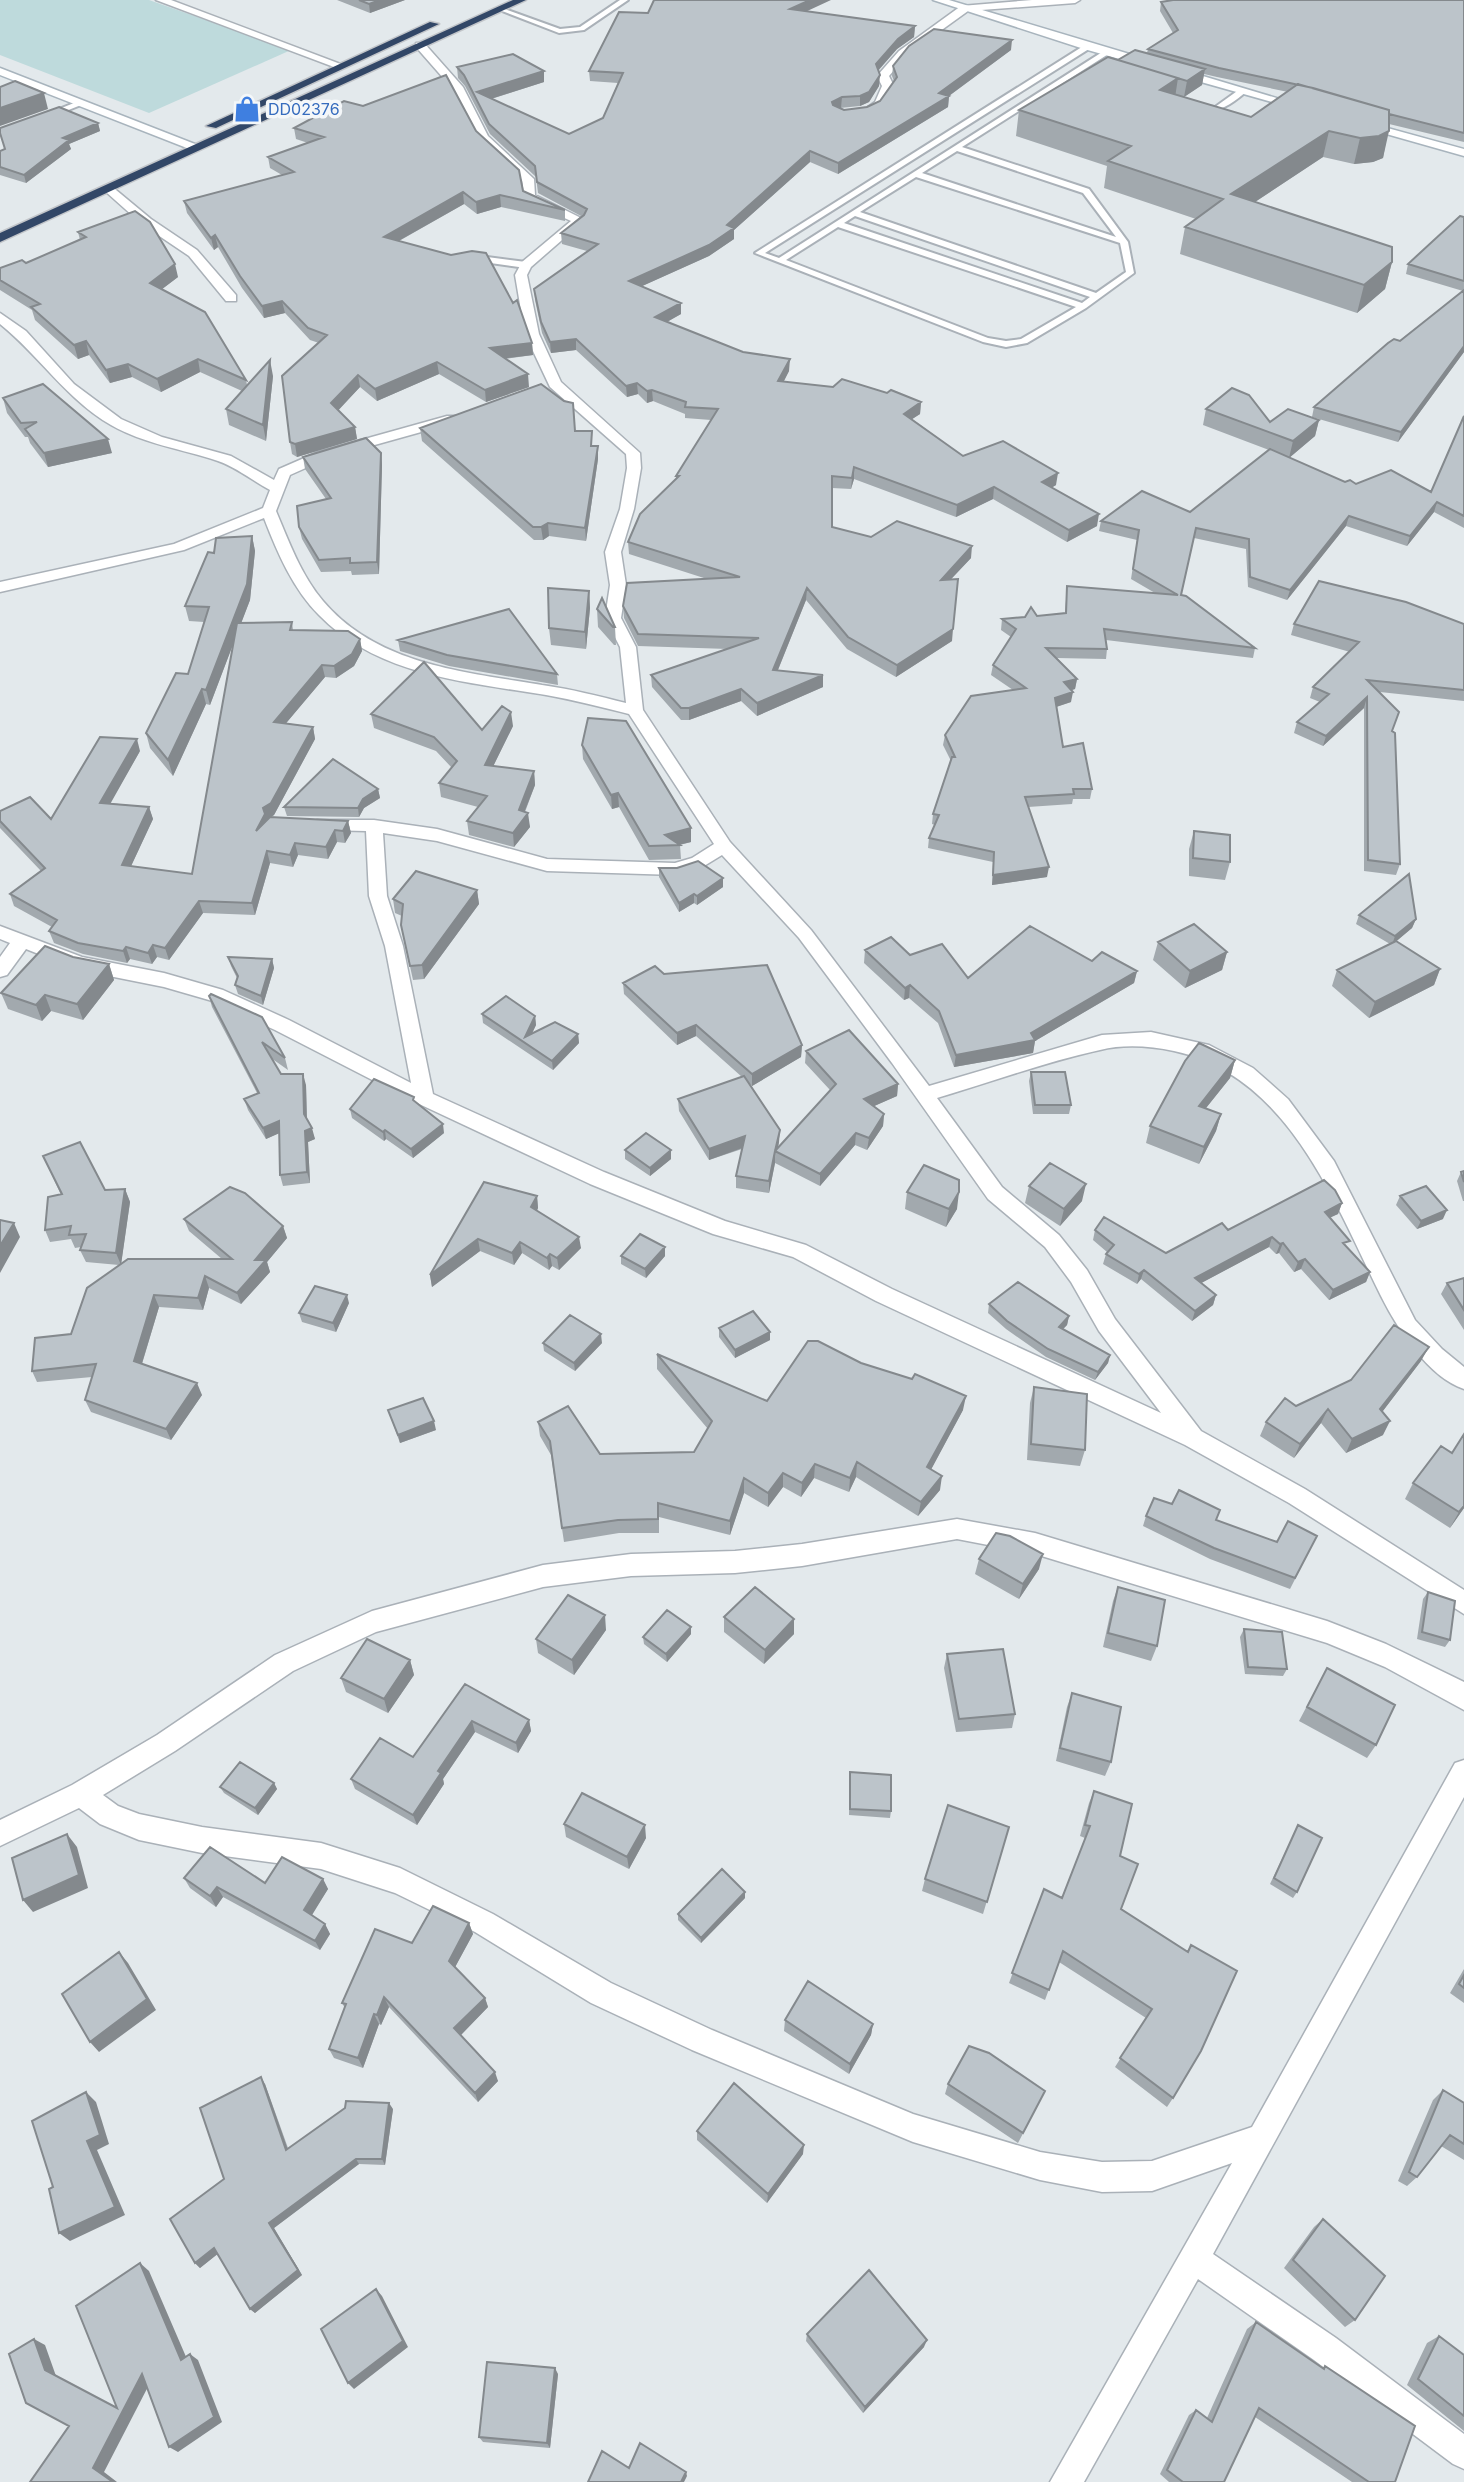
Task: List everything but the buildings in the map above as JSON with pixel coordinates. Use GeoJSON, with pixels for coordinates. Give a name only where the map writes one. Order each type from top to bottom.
{"type":"FeatureCollection","features":[{"type":"Feature","properties":{"kind":"highway"},"geometry":{"type":"LineString","coordinates":[[0,238],[521,0]]}},
{"type":"Feature","properties":{"kind":"highway"},"geometry":{"type":"LineString","coordinates":[[204,129],[338,65],[451,16]]}},
{"type":"Feature","properties":{"kind":"highway"},"geometry":{"type":"LineString","coordinates":[[174,144],[191,135]]}},
{"type":"Feature","properties":{"kind":"street"},"geometry":{"type":"LineString","coordinates":[[161,0],[338,65]]}},
{"type":"Feature","properties":{"kind":"street"},"geometry":{"type":"LineString","coordinates":[[937,0],[1088,47],[1321,113]]}},
{"type":"Feature","properties":{"kind":"street"},"geometry":{"type":"LineString","coordinates":[[850,115],[870,112],[880,104],[888,86],[883,76],[887,69],[918,41],[965,8],[1075,0]]}},
{"type":"Feature","properties":{"kind":"street"},"geometry":{"type":"LineString","coordinates":[[419,46],[457,87],[483,138],[528,179],[529,197],[579,220],[526,265],[521,275],[532,334],[550,386],[633,453],[634,468],[627,509],[613,552],[618,585],[613,618],[628,647],[635,710],[724,846],[805,934],[925,1094],[995,1193],[1052,1241],[1079,1276],[1107,1325],[1194,1438]]}},
{"type":"Feature","properties":{"kind":"street"},"geometry":{"type":"LineString","coordinates":[[0,71],[82,103],[174,144],[196,148]]}},
{"type":"Feature","properties":{"kind":"street"},"geometry":{"type":"LineString","coordinates":[[1347,120],[1464,153]]}},
{"type":"Feature","properties":{"kind":"street"},"geometry":{"type":"LineString","coordinates":[[110,189],[147,222],[193,253],[231,298]]}},
{"type":"Feature","properties":{"kind":"street"},"geometry":{"type":"LineString","coordinates":[[0,317],[21,334],[69,387],[116,422],[157,440],[226,458],[276,488]]}},
{"type":"Feature","properties":{"kind":"street"},"geometry":{"type":"LineString","coordinates":[[464,415],[300,463],[284,472],[269,511],[311,596],[326,614],[387,656],[471,681],[559,692],[635,710]]}},
{"type":"Feature","properties":{"kind":"street"},"geometry":{"type":"LineString","coordinates":[[0,587],[155,554],[269,511]]}},
{"type":"Feature","properties":{"kind":"street"},"geometry":{"type":"LineString","coordinates":[[303,823],[374,826],[437,835],[547,865],[676,869],[698,862],[724,846]]}},
{"type":"Feature","properties":{"kind":"street"},"geometry":{"type":"LineString","coordinates":[[374,826],[378,896],[406,999],[424,1098]]}},
{"type":"Feature","properties":{"kind":"street"},"geometry":{"type":"LineString","coordinates":[[0,932],[79,963],[164,980],[216,995],[282,1025],[424,1098],[630,1192],[720,1227],[799,1251],[884,1296],[1194,1438],[1297,1496],[1464,1603]]}},
{"type":"Feature","properties":{"kind":"street"},"geometry":{"type":"LineString","coordinates":[[0,970],[22,941]]}},
{"type":"Feature","properties":{"kind":"street"},"geometry":{"type":"LineString","coordinates":[[925,1094],[1101,1042],[1151,1039],[1202,1050],[1246,1073],[1280,1104],[1328,1167],[1408,1326],[1434,1355],[1464,1380]]}},
{"type":"Feature","properties":{"kind":"street"},"geometry":{"type":"LineString","coordinates":[[0,1833],[81,1794],[166,1743],[284,1663],[372,1622],[543,1576],[631,1565],[735,1562],[802,1555],[957,1529],[983,1531],[1059,1552],[1328,1633],[1399,1660],[1458,1692],[1464,1698]]}},
{"type":"Feature","properties":{"kind":"street"},"geometry":{"type":"LineString","coordinates":[[1066,2482],[1262,2138],[1464,1772]]}},
{"type":"Feature","properties":{"kind":"street"},"geometry":{"type":"LineString","coordinates":[[81,1794],[109,1815],[139,1827],[202,1840],[321,1856],[400,1881],[484,1923],[601,1993],[702,2040],[913,2128],[1027,2162],[1101,2177],[1152,2176],[1262,2138]]}},
{"type":"Feature","properties":{"kind":"street"},"geometry":{"type":"LineString","coordinates":[[1193,2258],[1356,2372],[1464,2453]]}},
{"type":"Feature","properties":{"kind":"lane"},"geometry":{"type":"LineString","coordinates":[[500,9],[559,31],[582,30],[625,0]]}},
{"type":"Feature","properties":{"kind":"lane"},"geometry":{"type":"LineString","coordinates":[[957,148],[1086,191],[1124,242],[1129,273],[1083,306],[1024,341],[1006,344],[986,340],[759,253],[1088,47]]}},
{"type":"Feature","properties":{"kind":"lane"},"geometry":{"type":"LineString","coordinates":[[779,261],[1107,51]]}},
{"type":"Feature","properties":{"kind":"lane"},"geometry":{"type":"LineString","coordinates":[[1079,70],[1091,74]]}},
{"type":"Feature","properties":{"kind":"lane"},"geometry":{"type":"LineString","coordinates":[[1194,106],[1214,110],[1243,91]]}},
{"type":"Feature","properties":{"kind":"lane"},"geometry":{"type":"LineString","coordinates":[[35,120],[82,103]]}},
{"type":"Feature","properties":{"kind":"lane"},"geometry":{"type":"LineString","coordinates":[[916,174],[1124,242]]}},
{"type":"Feature","properties":{"kind":"lane"},"geometry":{"type":"LineString","coordinates":[[854,213],[1096,296]]}},
{"type":"Feature","properties":{"kind":"lane"},"geometry":{"type":"LineString","coordinates":[[838,224],[1083,306]]}},
{"type":"Feature","properties":{"kind":"lane"},"geometry":{"type":"LineString","coordinates":[[464,257],[526,265]]}},
{"type":"Feature","properties":{"kind":"shaded area"},"geometry":{"type":"Polygon","coordinates":[[[0,0],[149,0],[291,50],[149,113],[0,55],[0,0]]]}},
{"type":"Feature","properties":{"kind":"place","name":"DD02376"},"geometry":{"type":"Point","coordinates":[247,109]}}]}
